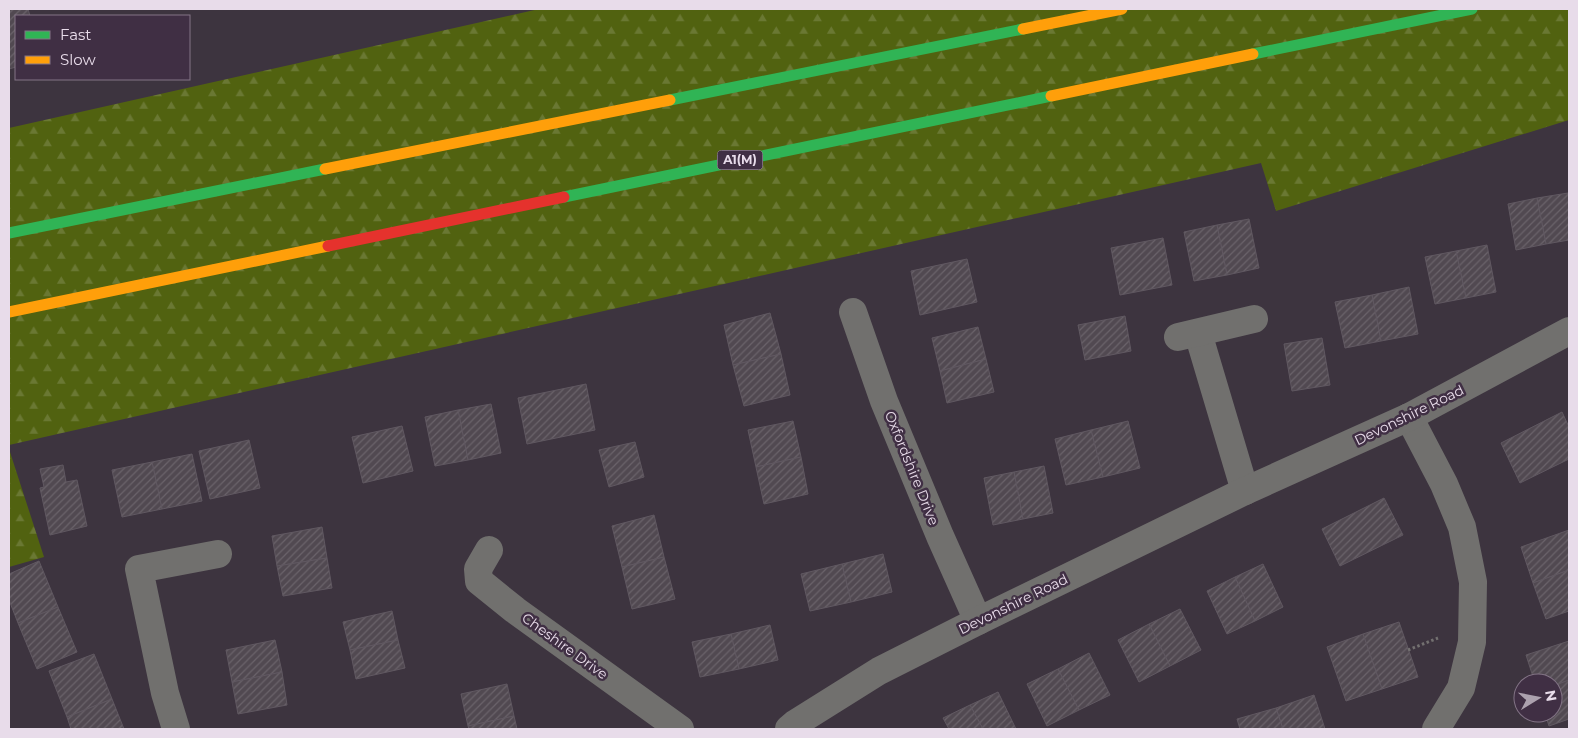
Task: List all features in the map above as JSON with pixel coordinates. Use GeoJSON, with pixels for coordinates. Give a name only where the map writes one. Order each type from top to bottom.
{"type":"FeatureCollection","features":[{"type":"Feature","properties":{"kind":"highway"},"geometry":{"type":"LineString","coordinates":[[9,233],[1122,9]]}},
{"type":"Feature","properties":{"kind":"highway","name":"A1(M)"},"geometry":{"type":"LineString","coordinates":[[9,312],[1472,9]]}},
{"type":"Feature","properties":{"kind":"street","name":"Oxfordshire Drive"},"geometry":{"type":"LineString","coordinates":[[853,312],[884,401],[940,536],[978,621]]}},
{"type":"Feature","properties":{"kind":"street"},"geometry":{"type":"LineString","coordinates":[[1245,491],[1188,335],[1254,319]]}},
{"type":"Feature","properties":{"kind":"street","name":"Devonshire Road"},"geometry":{"type":"LineString","coordinates":[[789,729],[796,722],[879,671],[1245,491],[1409,417],[1569,331]]}},
{"type":"Feature","properties":{"kind":"street"},"geometry":{"type":"LineString","coordinates":[[1409,417],[1444,484],[1462,527],[1473,582],[1472,642],[1461,688],[1436,729]]}},
{"type":"Feature","properties":{"kind":"street","name":"Cheshire Drive"},"geometry":{"type":"LineString","coordinates":[[489,550],[478,569],[479,581],[515,610],[680,729]]}},
{"type":"Feature","properties":{"kind":"street"},"geometry":{"type":"LineString","coordinates":[[176,729],[165,693],[139,569],[218,554]]}},
{"type":"Feature","properties":{"kind":"green space"},"geometry":{"type":"Polygon","coordinates":[[[539,9],[1569,9],[1569,120],[1276,211],[1261,163],[9,445],[9,128],[539,9]]]}},
{"type":"Feature","properties":{"kind":"green space"},"geometry":{"type":"Polygon","coordinates":[[[9,449],[44,557],[9,567],[9,449]]]}},
{"type":"Feature","properties":{"kind":"building"},"geometry":{"type":"Polygon","coordinates":[[[9,9],[28,9],[30,15],[15,15],[15,67],[9,69],[9,9]]]}},
{"type":"Feature","properties":{"kind":"building"},"geometry":{"type":"Polygon","coordinates":[[[1568,193],[1569,240],[1546,244],[1537,198],[1568,193]]]}},
{"type":"Feature","properties":{"kind":"building"},"geometry":{"type":"Polygon","coordinates":[[[1537,198],[1546,244],[1516,250],[1508,204],[1537,198]]]}},
{"type":"Feature","properties":{"kind":"building"},"geometry":{"type":"Polygon","coordinates":[[[1249,219],[1259,268],[1227,275],[1217,225],[1249,219]]]}},
{"type":"Feature","properties":{"kind":"building"},"geometry":{"type":"Polygon","coordinates":[[[1217,225],[1227,275],[1194,281],[1184,232],[1217,225]]]}},
{"type":"Feature","properties":{"kind":"building"},"geometry":{"type":"Polygon","coordinates":[[[1163,238],[1172,285],[1120,295],[1111,248],[1163,238]]]}},
{"type":"Feature","properties":{"kind":"building"},"geometry":{"type":"Polygon","coordinates":[[[1487,245],[1496,292],[1466,298],[1456,251],[1487,245]]]}},
{"type":"Feature","properties":{"kind":"building"},"geometry":{"type":"Polygon","coordinates":[[[1456,251],[1466,298],[1435,304],[1425,257],[1456,251]]]}},
{"type":"Feature","properties":{"kind":"building"},"geometry":{"type":"Polygon","coordinates":[[[967,259],[977,302],[920,315],[911,271],[967,259]]]}},
{"type":"Feature","properties":{"kind":"building"},"geometry":{"type":"Polygon","coordinates":[[[1409,287],[1418,334],[1381,341],[1372,295],[1409,287]]]}},
{"type":"Feature","properties":{"kind":"building"},"geometry":{"type":"Polygon","coordinates":[[[1372,295],[1381,341],[1345,348],[1335,302],[1372,295]]]}},
{"type":"Feature","properties":{"kind":"building"},"geometry":{"type":"Polygon","coordinates":[[[770,313],[781,354],[733,365],[724,325],[770,313]]]}},
{"type":"Feature","properties":{"kind":"building"},"geometry":{"type":"Polygon","coordinates":[[[1125,316],[1131,351],[1085,360],[1078,325],[1125,316]]]}},
{"type":"Feature","properties":{"kind":"building"},"geometry":{"type":"Polygon","coordinates":[[[978,327],[986,359],[940,371],[932,338],[978,327]]]}},
{"type":"Feature","properties":{"kind":"building"},"geometry":{"type":"Polygon","coordinates":[[[1322,338],[1330,385],[1292,391],[1284,344],[1322,338]]]}},
{"type":"Feature","properties":{"kind":"building"},"geometry":{"type":"Polygon","coordinates":[[[781,354],[790,395],[744,406],[733,365],[781,354]]]}},
{"type":"Feature","properties":{"kind":"building"},"geometry":{"type":"Polygon","coordinates":[[[986,359],[994,392],[947,403],[940,371],[986,359]]]}},
{"type":"Feature","properties":{"kind":"building"},"geometry":{"type":"Polygon","coordinates":[[[586,384],[595,430],[527,444],[518,398],[586,384]]]}},
{"type":"Feature","properties":{"kind":"building"},"geometry":{"type":"Polygon","coordinates":[[[491,404],[501,453],[468,460],[458,410],[491,404]]]}},
{"type":"Feature","properties":{"kind":"building"},"geometry":{"type":"Polygon","coordinates":[[[458,410],[468,460],[435,466],[425,417],[458,410]]]}},
{"type":"Feature","properties":{"kind":"building"},"geometry":{"type":"Polygon","coordinates":[[[1562,412],[1569,427],[1569,459],[1520,483],[1501,443],[1562,412]]]}},
{"type":"Feature","properties":{"kind":"building"},"geometry":{"type":"Polygon","coordinates":[[[793,421],[801,457],[756,467],[748,430],[793,421]]]}},
{"type":"Feature","properties":{"kind":"building"},"geometry":{"type":"Polygon","coordinates":[[[1128,421],[1140,468],[1103,477],[1091,430],[1128,421]]]}},
{"type":"Feature","properties":{"kind":"building"},"geometry":{"type":"Polygon","coordinates":[[[402,426],[413,471],[363,483],[352,437],[402,426]]]}},
{"type":"Feature","properties":{"kind":"building"},"geometry":{"type":"Polygon","coordinates":[[[1091,430],[1103,477],[1066,485],[1055,439],[1091,430]]]}},
{"type":"Feature","properties":{"kind":"building"},"geometry":{"type":"Polygon","coordinates":[[[249,440],[260,488],[210,499],[199,451],[249,440]]]}},
{"type":"Feature","properties":{"kind":"building"},"geometry":{"type":"Polygon","coordinates":[[[635,442],[644,477],[609,487],[599,450],[635,442]]]}},
{"type":"Feature","properties":{"kind":"building"},"geometry":{"type":"Polygon","coordinates":[[[192,454],[202,501],[162,509],[152,462],[192,454]]]}},
{"type":"Feature","properties":{"kind":"building"},"geometry":{"type":"Polygon","coordinates":[[[801,457],[808,494],[764,504],[756,467],[801,457]]]}},
{"type":"Feature","properties":{"kind":"building"},"geometry":{"type":"Polygon","coordinates":[[[152,462],[162,509],[122,517],[112,470],[152,462]]]}},
{"type":"Feature","properties":{"kind":"building"},"geometry":{"type":"Polygon","coordinates":[[[63,465],[66,482],[77,480],[87,526],[50,535],[40,488],[44,487],[40,469],[63,465]]]}},
{"type":"Feature","properties":{"kind":"building"},"geometry":{"type":"Polygon","coordinates":[[[1044,466],[1053,513],[1023,519],[1014,472],[1044,466]]]}},
{"type":"Feature","properties":{"kind":"building"},"geometry":{"type":"Polygon","coordinates":[[[1014,472],[1023,519],[993,525],[984,478],[1014,472]]]}},
{"type":"Feature","properties":{"kind":"building"},"geometry":{"type":"Polygon","coordinates":[[[1384,498],[1403,535],[1340,566],[1322,529],[1384,498]]]}},
{"type":"Feature","properties":{"kind":"building"},"geometry":{"type":"Polygon","coordinates":[[[654,515],[664,557],[622,567],[612,526],[654,515]]]}},
{"type":"Feature","properties":{"kind":"building"},"geometry":{"type":"Polygon","coordinates":[[[322,527],[327,558],[277,566],[272,536],[322,527]]]}},
{"type":"Feature","properties":{"kind":"building"},"geometry":{"type":"Polygon","coordinates":[[[1569,530],[1569,570],[1533,583],[1521,547],[1569,530]]]}},
{"type":"Feature","properties":{"kind":"building"},"geometry":{"type":"Polygon","coordinates":[[[883,554],[892,592],[851,602],[842,564],[883,554]]]}},
{"type":"Feature","properties":{"kind":"building"},"geometry":{"type":"Polygon","coordinates":[[[664,557],[675,599],[632,609],[622,567],[664,557]]]}},
{"type":"Feature","properties":{"kind":"building"},"geometry":{"type":"Polygon","coordinates":[[[327,558],[332,588],[283,596],[277,566],[327,558]]]}},
{"type":"Feature","properties":{"kind":"building"},"geometry":{"type":"Polygon","coordinates":[[[39,561],[58,607],[18,623],[9,600],[9,574],[39,561]]]}},
{"type":"Feature","properties":{"kind":"building"},"geometry":{"type":"Polygon","coordinates":[[[842,564],[851,602],[810,611],[801,574],[842,564]]]}},
{"type":"Feature","properties":{"kind":"building"},"geometry":{"type":"Polygon","coordinates":[[[1263,564],[1283,607],[1255,621],[1235,577],[1263,564]]]}},
{"type":"Feature","properties":{"kind":"building"},"geometry":{"type":"Polygon","coordinates":[[[1569,570],[1569,611],[1546,619],[1533,583],[1569,570]]]}},
{"type":"Feature","properties":{"kind":"building"},"geometry":{"type":"Polygon","coordinates":[[[1235,577],[1255,621],[1227,634],[1207,591],[1235,577]]]}},
{"type":"Feature","properties":{"kind":"building"},"geometry":{"type":"Polygon","coordinates":[[[58,607],[77,652],[37,669],[18,623],[58,607]]]}},
{"type":"Feature","properties":{"kind":"building"},"geometry":{"type":"Polygon","coordinates":[[[1180,609],[1201,650],[1170,666],[1149,624],[1180,609]]]}},
{"type":"Feature","properties":{"kind":"building"},"geometry":{"type":"Polygon","coordinates":[[[392,611],[398,640],[350,650],[343,622],[392,611]]]}},
{"type":"Feature","properties":{"kind":"building"},"geometry":{"type":"Polygon","coordinates":[[[1399,622],[1418,677],[1382,689],[1363,634],[1399,622]]]}},
{"type":"Feature","properties":{"kind":"building"},"geometry":{"type":"Polygon","coordinates":[[[1149,624],[1170,666],[1139,682],[1118,640],[1149,624]]]}},
{"type":"Feature","properties":{"kind":"building"},"geometry":{"type":"Polygon","coordinates":[[[770,625],[778,660],[739,669],[731,634],[770,625]]]}},
{"type":"Feature","properties":{"kind":"building"},"geometry":{"type":"Polygon","coordinates":[[[731,634],[739,669],[700,677],[692,642],[731,634]]]}},
{"type":"Feature","properties":{"kind":"building"},"geometry":{"type":"Polygon","coordinates":[[[1363,634],[1382,689],[1346,701],[1327,647],[1363,634]]]}},
{"type":"Feature","properties":{"kind":"building"},"geometry":{"type":"Polygon","coordinates":[[[275,640],[282,672],[232,682],[226,650],[275,640]]]}},
{"type":"Feature","properties":{"kind":"building"},"geometry":{"type":"Polygon","coordinates":[[[398,640],[405,668],[356,679],[350,650],[398,640]]]}},
{"type":"Feature","properties":{"kind":"building"},"geometry":{"type":"Polygon","coordinates":[[[1569,641],[1569,680],[1563,682],[1563,673],[1532,673],[1526,655],[1569,641]]]}},
{"type":"Feature","properties":{"kind":"building"},"geometry":{"type":"Polygon","coordinates":[[[1089,653],[1110,695],[1079,710],[1058,669],[1089,653]]]}},
{"type":"Feature","properties":{"kind":"building"},"geometry":{"type":"Polygon","coordinates":[[[94,654],[112,699],[67,717],[49,671],[94,654]]]}},
{"type":"Feature","properties":{"kind":"building"},"geometry":{"type":"Polygon","coordinates":[[[1058,669],[1079,710],[1047,726],[1027,684],[1058,669]]]}},
{"type":"Feature","properties":{"kind":"building"},"geometry":{"type":"Polygon","coordinates":[[[282,672],[287,705],[238,714],[232,682],[282,672]]]}},
{"type":"Feature","properties":{"kind":"building"},"geometry":{"type":"Polygon","coordinates":[[[1569,680],[1569,719],[1563,721],[1563,682],[1569,680]]]}},
{"type":"Feature","properties":{"kind":"building"},"geometry":{"type":"Polygon","coordinates":[[[507,684],[514,716],[468,726],[461,694],[507,684]]]}},
{"type":"Feature","properties":{"kind":"building"},"geometry":{"type":"Polygon","coordinates":[[[998,692],[1016,729],[983,729],[970,705],[998,692]]]}},
{"type":"Feature","properties":{"kind":"building"},"geometry":{"type":"Polygon","coordinates":[[[1314,695],[1325,729],[1283,729],[1276,708],[1314,695]]]}},
{"type":"Feature","properties":{"kind":"building"},"geometry":{"type":"Polygon","coordinates":[[[112,699],[124,729],[71,729],[67,717],[112,699]]]}},
{"type":"Feature","properties":{"kind":"building"},"geometry":{"type":"Polygon","coordinates":[[[970,705],[983,729],[949,729],[943,718],[970,705]]]}},
{"type":"Feature","properties":{"kind":"building"},"geometry":{"type":"Polygon","coordinates":[[[1276,708],[1283,729],[1240,729],[1237,719],[1276,708]]]}},
{"type":"Feature","properties":{"kind":"building"},"geometry":{"type":"Polygon","coordinates":[[[514,716],[517,729],[469,729],[468,726],[514,716]]]}},
{"type":"Feature","properties":{"kind":"traffic: fast"},"geometry":{"type":"LineString","coordinates":[[1253,54],[1472,9]]}},
{"type":"Feature","properties":{"kind":"traffic: fast"},"geometry":{"type":"LineString","coordinates":[[670,100],[1023,29]]}},
{"type":"Feature","properties":{"kind":"traffic: fast"},"geometry":{"type":"LineString","coordinates":[[564,197],[1051,96]]}},
{"type":"Feature","properties":{"kind":"traffic: fast"},"geometry":{"type":"LineString","coordinates":[[9,233],[325,169]]}},
{"type":"Feature","properties":{"kind":"traffic: slow"},"geometry":{"type":"LineString","coordinates":[[1023,29],[1122,9]]}},
{"type":"Feature","properties":{"kind":"traffic: slow"},"geometry":{"type":"LineString","coordinates":[[1051,96],[1253,54]]}},
{"type":"Feature","properties":{"kind":"traffic: slow"},"geometry":{"type":"LineString","coordinates":[[325,169],[670,100]]}},
{"type":"Feature","properties":{"kind":"traffic: slow"},"geometry":{"type":"LineString","coordinates":[[9,312],[328,246]]}},
{"type":"Feature","properties":{"kind":"traffic: jam"},"geometry":{"type":"LineString","coordinates":[[328,246],[564,197]]}}]}
